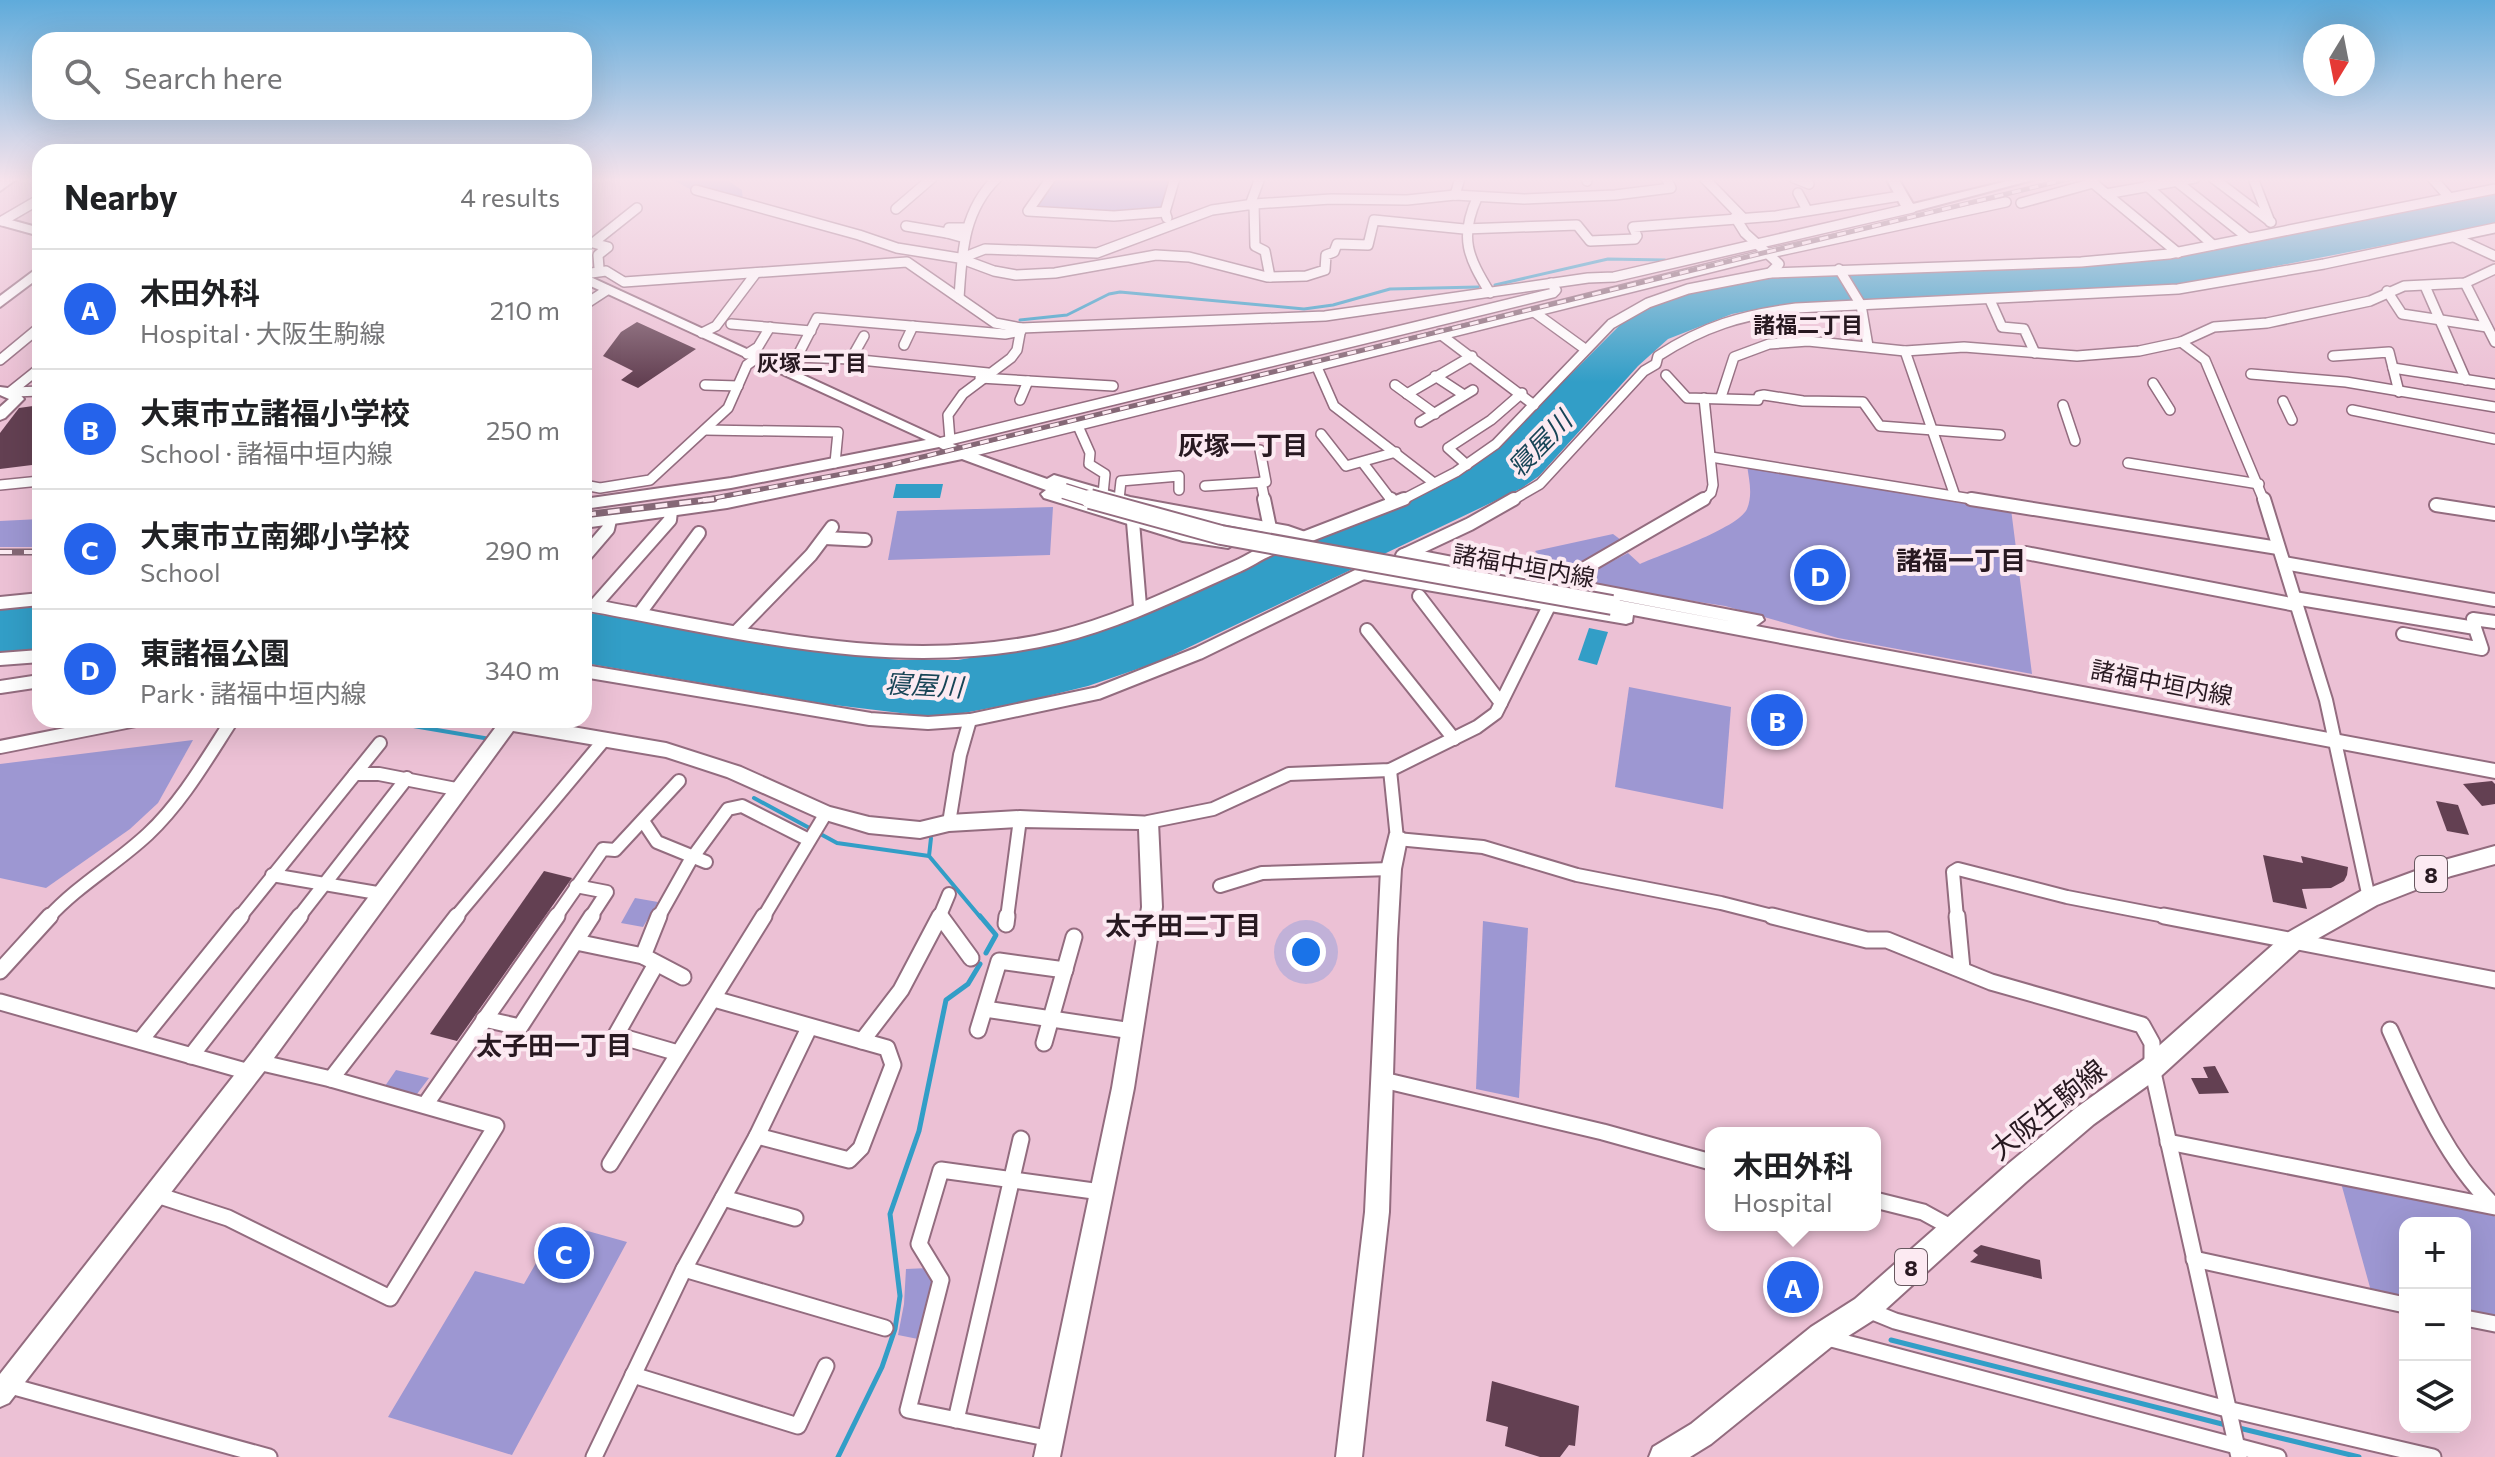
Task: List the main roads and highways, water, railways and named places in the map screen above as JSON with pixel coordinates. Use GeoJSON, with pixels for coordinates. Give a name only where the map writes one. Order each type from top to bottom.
{"type":"FeatureCollection","features":[{"type":"Feature","properties":{"kind":"main road"},"geometry":{"type":"LineString","coordinates":[[0,303],[32,277]]}},
{"type":"Feature","properties":{"kind":"main road","name":"大阪生駒線"},"geometry":{"type":"LineString","coordinates":[[1663,1457],[1701,1434],[1821,1337],[1865,1309],[2085,1116],[2152,1068],[2293,941],[2369,898],[2448,868],[2495,855]]}},
{"type":"Feature","properties":{"kind":"water","name":"寝屋川"},"geometry":{"type":"Polygon","coordinates":[[[2204,246],[2380,246],[2167,287],[1784,304],[1732,314],[1668,339],[1638,366],[1539,476],[1522,488],[1158,662],[1088,686],[1027,701],[953,715],[917,715],[826,704],[592,664],[592,613],[842,654],[899,660],[958,660],[1055,643],[1100,631],[1378,511],[1498,447],[1620,325],[1636,314],[1680,295],[1751,278],[2128,260],[2204,246]]]}},
{"type":"Feature","properties":{"kind":"water"},"geometry":{"type":"Polygon","coordinates":[[[896,484],[943,484],[940,498],[893,498],[896,484]]]}},
{"type":"Feature","properties":{"kind":"water"},"geometry":{"type":"Polygon","coordinates":[[[32,606],[32,650],[0,652],[0,609],[32,606]]]}},
{"type":"Feature","properties":{"kind":"water"},"geometry":{"type":"Polygon","coordinates":[[[1589,628],[1608,632],[1597,665],[1578,660],[1589,628]]]}},
{"type":"Feature","properties":{"kind":"waterway"},"geometry":{"type":"LineString","coordinates":[[1495,285],[1608,259],[1665,260]]}},
{"type":"Feature","properties":{"kind":"waterway"},"geometry":{"type":"LineString","coordinates":[[1020,320],[1067,315],[1109,294],[1120,292],[1304,309],[1333,305],[1390,289],[1478,287]]}},
{"type":"Feature","properties":{"kind":"waterway"},"geometry":{"type":"LineString","coordinates":[[425,728],[490,739]]}},
{"type":"Feature","properties":{"kind":"waterway"},"geometry":{"type":"LineString","coordinates":[[754,798],[837,843],[929,856]]}},
{"type":"Feature","properties":{"kind":"waterway"},"geometry":{"type":"LineString","coordinates":[[929,856],[931,838]]}},
{"type":"Feature","properties":{"kind":"waterway"},"geometry":{"type":"LineString","coordinates":[[929,856],[981,918]]}},
{"type":"Feature","properties":{"kind":"waterway"},"geometry":{"type":"LineString","coordinates":[[980,916],[996,935],[986,953]]}},
{"type":"Feature","properties":{"kind":"waterway"},"geometry":{"type":"LineString","coordinates":[[838,1457],[882,1367],[895,1329],[900,1296],[890,1214],[919,1131],[946,1000],[968,984],[980,964]]}},
{"type":"Feature","properties":{"kind":"waterway"},"geometry":{"type":"LineString","coordinates":[[1891,1340],[2226,1425]]}},
{"type":"Feature","properties":{"kind":"waterway"},"geometry":{"type":"LineString","coordinates":[[2239,1428],[2359,1457]]}},
{"type":"Feature","properties":{"kind":"railway"},"geometry":{"type":"LineString","coordinates":[[698,501],[885,466],[1792,246]]}},
{"type":"Feature","properties":{"kind":"railway"},"geometry":{"type":"LineString","coordinates":[[698,501],[714,499]]}},
{"type":"Feature","properties":{"kind":"railway"},"geometry":{"type":"LineString","coordinates":[[592,514],[698,501]]}},
{"type":"Feature","properties":{"kind":"railway"},"geometry":{"type":"LineString","coordinates":[[0,552],[32,552]]}},
{"type":"Feature","properties":{"kind":"place","name":"東諸福公園"},"geometry":{"type":"Point","coordinates":[1820,575]}},
{"type":"Feature","properties":{"kind":"place","name":"大東市立諸福小学校"},"geometry":{"type":"Point","coordinates":[1777,720]}},
{"type":"Feature","properties":{"kind":"place","name":"大東市立南郷小学校"},"geometry":{"type":"Point","coordinates":[564,1253]}},
{"type":"Feature","properties":{"kind":"place","name":"木田外科"},"geometry":{"type":"Point","coordinates":[1793,1287]}},
{"type":"Feature","properties":{"kind":"district","name":"諸福二丁目"},"geometry":{"type":"Point","coordinates":[1808,324]}},
{"type":"Feature","properties":{"kind":"district","name":"灰塚二丁目"},"geometry":{"type":"Point","coordinates":[812,362]}},
{"type":"Feature","properties":{"kind":"district","name":"灰塚一丁目"},"geometry":{"type":"Point","coordinates":[1243,444]}},
{"type":"Feature","properties":{"kind":"district","name":"諸福一丁目"},"geometry":{"type":"Point","coordinates":[1961,559]}},
{"type":"Feature","properties":{"kind":"district","name":"太子田二丁目"},"geometry":{"type":"Point","coordinates":[1183,924]}},
{"type":"Feature","properties":{"kind":"district","name":"太子田一丁目"},"geometry":{"type":"Point","coordinates":[554,1044]}}]}
